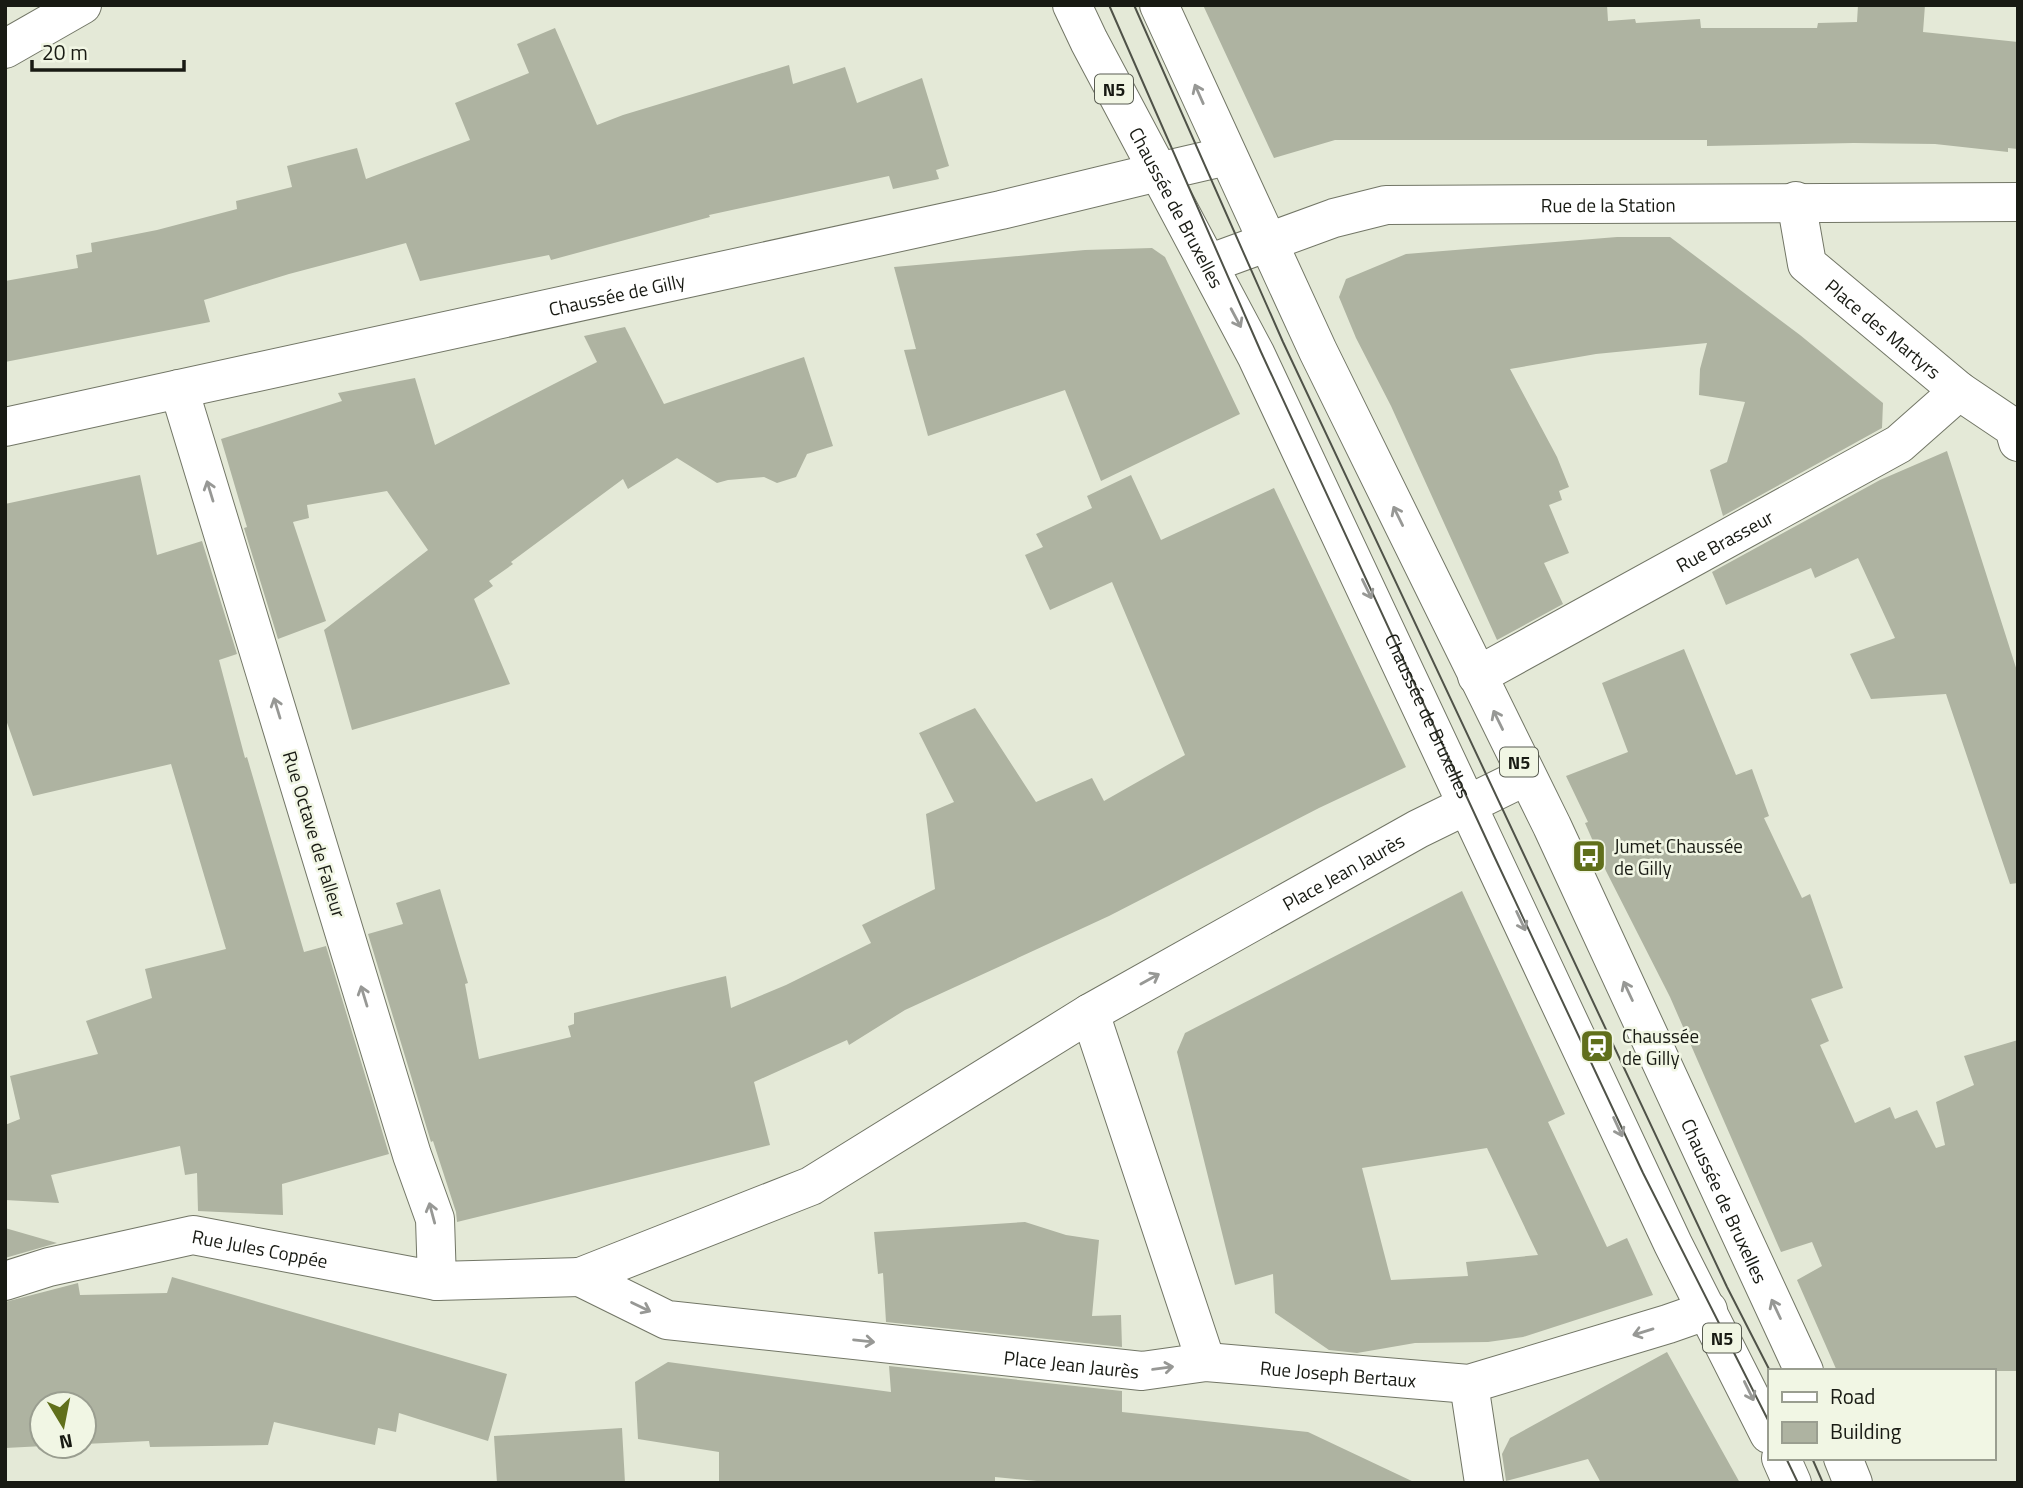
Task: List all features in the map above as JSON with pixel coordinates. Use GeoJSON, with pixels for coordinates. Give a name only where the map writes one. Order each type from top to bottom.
{"type":"FeatureCollection","features":[{"type":"Feature","properties":{"kind":"street"},"geometry":{"type":"LineString","coordinates":[[5,49],[82,5]]}},
{"type":"Feature","properties":{"kind":"street","name":"Chaussée de Bruxelles"},"geometry":{"type":"LineString","coordinates":[[1072,5],[1256,355],[1667,1231],[1768,1432]]}},
{"type":"Feature","properties":{"kind":"street","name":"Chaussée de Bruxelles"},"geometry":{"type":"LineString","coordinates":[[1159,5],[1267,243],[1525,776],[1552,826],[1803,1369]]}},
{"type":"Feature","properties":{"kind":"street","name":"Chaussée de Gilly"},"geometry":{"type":"LineString","coordinates":[[5,427],[1001,211],[1227,156]]}},
{"type":"Feature","properties":{"kind":"street","name":"Place des Martyrs"},"geometry":{"type":"LineString","coordinates":[[1796,201],[1807,264],[1959,391],[2016,433]]}},
{"type":"Feature","properties":{"kind":"street","name":"Rue de la Station"},"geometry":{"type":"LineString","coordinates":[[1208,264],[1334,218],[1386,205],[2018,202]]}},
{"type":"Feature","properties":{"kind":"street","name":"Rue Octave de Falleur"},"geometry":{"type":"LineString","coordinates":[[179,389],[412,1155],[435,1219],[437,1281]]}},
{"type":"Feature","properties":{"kind":"street","name":"Rue Brasseur"},"geometry":{"type":"LineString","coordinates":[[1477,676],[1899,444],[1959,391]]}},
{"type":"Feature","properties":{"kind":"street","name":"Place Jean Jaurès"},"geometry":{"type":"LineString","coordinates":[[437,1281],[580,1276],[811,1186],[1090,1013],[1406,836],[1525,776]]}},
{"type":"Feature","properties":{"kind":"street"},"geometry":{"type":"LineString","coordinates":[[1090,1013],[1206,1362]]}},
{"type":"Feature","properties":{"kind":"street","name":"Rue Jules Coppée"},"geometry":{"type":"LineString","coordinates":[[5,1281],[49,1267],[193,1235],[437,1281]]}},
{"type":"Feature","properties":{"kind":"street","name":"Place Jean Jaurès"},"geometry":{"type":"LineString","coordinates":[[580,1276],[667,1320],[1142,1371],[1206,1362]]}},
{"type":"Feature","properties":{"kind":"street","name":"Rue Joseph Bertaux"},"geometry":{"type":"LineString","coordinates":[[1206,1362],[1469,1384],[1707,1310]]}},
{"type":"Feature","properties":{"kind":"street"},"geometry":{"type":"LineString","coordinates":[[1469,1384],[1484,1483]]}},
{"type":"Feature","properties":{"kind":"street"},"geometry":{"type":"LineString","coordinates":[[1782,1460],[1792,1483]]}},
{"type":"Feature","properties":{"kind":"street"},"geometry":{"type":"LineString","coordinates":[[1844,1460],[1853,1483]]}},
{"type":"Feature","properties":{"kind":"building"},"geometry":{"type":"Polygon","coordinates":[[[1203,5],[1607,5],[1608,21],[1635,19],[1636,23],[1700,19],[1701,28],[1817,28],[1818,23],[1857,22],[1858,5],[1925,5],[1923,32],[2018,42],[2018,149],[2008,148],[2008,152],[1935,144],[1854,143],[1707,146],[1707,140],[1335,140],[1274,158],[1203,5]]]}},
{"type":"Feature","properties":{"kind":"building"},"geometry":{"type":"Polygon","coordinates":[[[555,28],[597,125],[789,65],[793,84],[845,67],[857,103],[922,78],[949,166],[936,170],[939,179],[893,189],[889,176],[709,215],[710,217],[551,260],[549,255],[420,281],[406,243],[204,300],[210,322],[5,362],[5,281],[78,268],[76,255],[92,252],[91,243],[157,230],[237,209],[236,201],[292,187],[287,166],[357,148],[366,179],[470,140],[455,103],[529,73],[517,44],[555,28]]]}},
{"type":"Feature","properties":{"kind":"building"},"geometry":{"type":"Polygon","coordinates":[[[1617,237],[1670,237],[1800,335],[1883,403],[1882,428],[1723,516],[1710,470],[1727,462],[1745,402],[1699,395],[1700,369],[1707,343],[1596,354],[1510,369],[1557,457],[1569,487],[1559,491],[1562,500],[1549,505],[1569,553],[1544,563],[1563,604],[1497,640],[1339,297],[1346,279],[1406,254],[1617,237]]]}},
{"type":"Feature","properties":{"kind":"building"},"geometry":{"type":"Polygon","coordinates":[[[1152,248],[1165,257],[1240,414],[1101,481],[1065,390],[928,436],[904,350],[916,349],[894,267],[1085,250],[1152,248]]]}},
{"type":"Feature","properties":{"kind":"building"},"geometry":{"type":"Polygon","coordinates":[[[625,327],[664,404],[804,357],[833,446],[807,454],[796,477],[777,483],[764,477],[717,483],[677,458],[628,489],[623,479],[511,562],[513,564],[489,581],[493,586],[474,599],[510,684],[352,730],[324,630],[428,550],[387,491],[307,505],[309,518],[293,522],[326,621],[278,639],[244,528],[247,527],[221,439],[342,401],[338,393],[415,378],[435,445],[597,362],[584,336],[625,327]]]}},
{"type":"Feature","properties":{"kind":"building"},"geometry":{"type":"Polygon","coordinates":[[[1947,451],[2018,674],[2018,883],[2010,884],[1946,694],[1871,699],[1850,654],[1895,638],[1858,558],[1815,578],[1811,568],[1726,605],[1712,572],[1880,480],[1947,451]]]}},
{"type":"Feature","properties":{"kind":"building"},"geometry":{"type":"Polygon","coordinates":[[[140,475],[157,555],[202,541],[237,654],[219,660],[245,758],[247,757],[304,952],[326,946],[389,1154],[282,1184],[283,1215],[198,1211],[197,1173],[185,1175],[180,1146],[51,1175],[59,1203],[5,1200],[5,1125],[20,1119],[10,1076],[98,1054],[86,1021],[152,998],[145,969],[226,949],[171,764],[33,796],[5,717],[5,504],[140,475]]]}},
{"type":"Feature","properties":{"kind":"building"},"geometry":{"type":"Polygon","coordinates":[[[1131,475],[1161,540],[1274,488],[1406,767],[1319,808],[1109,916],[905,1010],[849,1045],[847,1040],[754,1082],[770,1145],[457,1222],[368,934],[403,924],[396,903],[440,889],[468,983],[465,984],[479,1059],[571,1037],[568,1026],[574,1024],[574,1013],[726,976],[731,1008],[786,985],[871,943],[862,925],[935,889],[926,814],[954,802],[919,733],[975,708],[1036,802],[1092,778],[1104,801],[1185,755],[1112,582],[1050,610],[1025,555],[1043,547],[1036,534],[1092,508],[1087,496],[1131,475]]]}},
{"type":"Feature","properties":{"kind":"building"},"geometry":{"type":"Polygon","coordinates":[[[1684,649],[1736,775],[1752,769],[1769,816],[1764,818],[1802,898],[1810,894],[1843,988],[1811,999],[1829,1041],[1820,1045],[1855,1123],[1890,1107],[1895,1119],[1917,1110],[1936,1148],[1945,1145],[1936,1102],[1974,1085],[1964,1056],[2018,1040],[2018,1371],[1836,1369],[1797,1280],[1822,1266],[1812,1242],[1781,1252],[1670,997],[1606,871],[1585,823],[1588,822],[1566,776],[1628,752],[1602,683],[1684,649]]]}},
{"type":"Feature","properties":{"kind":"building"},"geometry":{"type":"Polygon","coordinates":[[[1462,891],[1565,1114],[1548,1122],[1607,1247],[1627,1238],[1653,1295],[1523,1337],[1488,1342],[1415,1343],[1357,1353],[1329,1350],[1275,1313],[1273,1274],[1235,1285],[1177,1052],[1185,1033],[1462,891]],[[1487,1148],[1362,1168],[1391,1280],[1468,1276],[1466,1262],[1538,1255],[1487,1148]]]}},
{"type":"Feature","properties":{"kind":"building"},"geometry":{"type":"Polygon","coordinates":[[[1025,1222],[1066,1235],[1099,1240],[1092,1316],[1121,1315],[1122,1347],[886,1322],[883,1273],[878,1274],[874,1232],[1025,1222]]]}},
{"type":"Feature","properties":{"kind":"building"},"geometry":{"type":"Polygon","coordinates":[[[5,1228],[57,1243],[5,1258],[5,1228]]]}},
{"type":"Feature","properties":{"kind":"building"},"geometry":{"type":"Polygon","coordinates":[[[172,1277],[507,1374],[488,1441],[399,1413],[396,1432],[378,1428],[375,1445],[274,1422],[268,1445],[150,1447],[149,1441],[98,1443],[98,1390],[28,1390],[28,1447],[5,1448],[5,1302],[78,1283],[80,1295],[167,1293],[172,1277]]]}},
{"type":"Feature","properties":{"kind":"building"},"geometry":{"type":"Polygon","coordinates":[[[1667,1352],[1740,1483],[1601,1483],[1588,1459],[1506,1481],[1502,1454],[1510,1438],[1667,1352]]]}},
{"type":"Feature","properties":{"kind":"building"},"geometry":{"type":"Polygon","coordinates":[[[668,1362],[891,1392],[889,1366],[1122,1391],[1122,1412],[1308,1432],[1416,1483],[1058,1483],[995,1477],[995,1483],[719,1483],[719,1452],[638,1439],[635,1382],[668,1362]]]}},
{"type":"Feature","properties":{"kind":"building"},"geometry":{"type":"Polygon","coordinates":[[[622,1428],[625,1483],[497,1483],[494,1436],[622,1428]]]}},
{"type":"Feature","properties":{"kind":"tram line"},"geometry":{"type":"LineString","coordinates":[[1109,5],[1261,352],[1495,858],[1643,1173],[1768,1420]]}},
{"type":"Feature","properties":{"kind":"tram line"},"geometry":{"type":"LineString","coordinates":[[1134,5],[1283,342],[1727,1287],[1769,1369]]}},
{"type":"Feature","properties":{"kind":"tram line"},"geometry":{"type":"LineString","coordinates":[[1787,1460],[1798,1483]]}},
{"type":"Feature","properties":{"kind":"tram line"},"geometry":{"type":"LineString","coordinates":[[1813,1460],[1823,1483]]}},
{"type":"Feature","properties":{"kind":"place","name":"Jumet Chaussée de Gilly"},"geometry":{"type":"Point","coordinates":[1589,856]}},
{"type":"Feature","properties":{"kind":"place","name":"Chaussée de Gilly"},"geometry":{"type":"Point","coordinates":[1597,1046]}}]}
